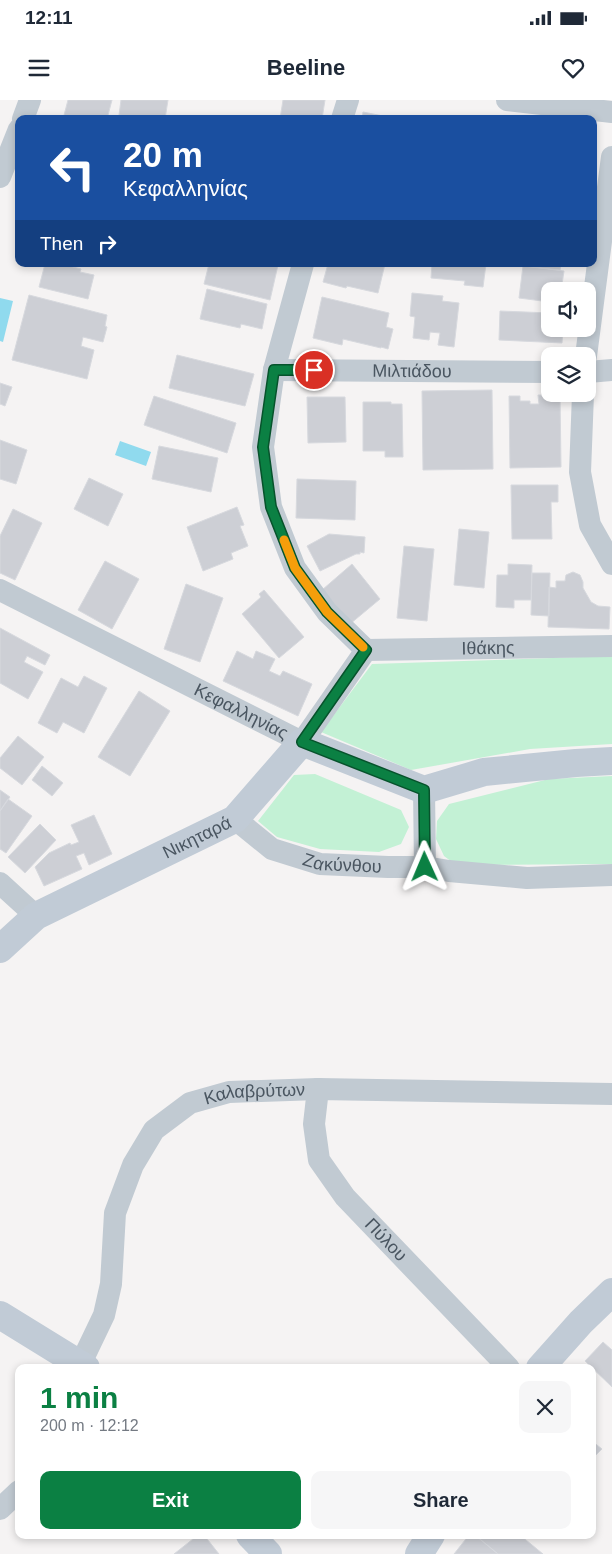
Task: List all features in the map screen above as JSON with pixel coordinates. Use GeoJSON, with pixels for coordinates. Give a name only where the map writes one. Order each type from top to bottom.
{"type":"FeatureCollection","features":[{"type":"Feature","properties":{"kind":"street"},"geometry":{"type":"LineString","coordinates":[[24,115],[30,100]]}},
{"type":"Feature","properties":{"kind":"street"},"geometry":{"type":"LineString","coordinates":[[343,115],[348,100]]}},
{"type":"Feature","properties":{"kind":"street"},"geometry":{"type":"LineString","coordinates":[[507,100],[612,112]]}},
{"type":"Feature","properties":{"kind":"street"},"geometry":{"type":"LineString","coordinates":[[0,177],[15,139]]}},
{"type":"Feature","properties":{"kind":"street"},"geometry":{"type":"LineString","coordinates":[[587,347],[612,157]]}},
{"type":"Feature","properties":{"kind":"street"},"geometry":{"type":"LineString","coordinates":[[302,267],[274,370],[263,447],[271,507],[295,568],[327,612],[366,650]]}},
{"type":"Feature","properties":{"kind":"street","name":"Μιλτιάδου"},"geometry":{"type":"LineString","coordinates":[[274,370],[541,372]]}},
{"type":"Feature","properties":{"kind":"street"},"geometry":{"type":"LineString","coordinates":[[596,371],[612,370]]}},
{"type":"Feature","properties":{"kind":"street"},"geometry":{"type":"LineString","coordinates":[[583,402],[580,472],[590,525],[612,564]]}},
{"type":"Feature","properties":{"kind":"street","name":"Κεφαλληνίας"},"geometry":{"type":"LineString","coordinates":[[0,590],[302,742],[424,790]]}},
{"type":"Feature","properties":{"kind":"street","name":"Ιθάκης"},"geometry":{"type":"LineString","coordinates":[[366,650],[612,646]]}},
{"type":"Feature","properties":{"kind":"street","name":"Νικηταρά"},"geometry":{"type":"LineString","coordinates":[[0,949],[36,916],[235,819],[302,742],[366,650]]}},
{"type":"Feature","properties":{"kind":"street"},"geometry":{"type":"LineString","coordinates":[[425,867],[424,790],[484,772],[612,761]]}},
{"type":"Feature","properties":{"kind":"street","name":"Ζακύνθου"},"geometry":{"type":"LineString","coordinates":[[235,819],[272,849],[320,864],[388,868],[425,867],[526,878],[612,875]]}},
{"type":"Feature","properties":{"kind":"street"},"geometry":{"type":"LineString","coordinates":[[0,883],[36,916]]}},
{"type":"Feature","properties":{"kind":"street","name":"Καλαβρύτων"},"geometry":{"type":"LineString","coordinates":[[84,1364],[104,1315],[111,1284],[115,1213],[133,1165],[154,1130],[190,1103],[229,1092],[318,1089],[612,1094]]}},
{"type":"Feature","properties":{"kind":"street","name":"Πύλου"},"geometry":{"type":"LineString","coordinates":[[318,1089],[314,1124],[319,1160],[345,1197],[505,1364]]}},
{"type":"Feature","properties":{"kind":"street"},"geometry":{"type":"LineString","coordinates":[[544,1364],[581,1322],[612,1292]]}},
{"type":"Feature","properties":{"kind":"street"},"geometry":{"type":"LineString","coordinates":[[0,1314],[82,1364]]}},
{"type":"Feature","properties":{"kind":"street"},"geometry":{"type":"LineString","coordinates":[[0,1508],[15,1495]]}},
{"type":"Feature","properties":{"kind":"street"},"geometry":{"type":"LineString","coordinates":[[254,1539],[268,1554]]}},
{"type":"Feature","properties":{"kind":"street"},"geometry":{"type":"LineString","coordinates":[[419,1554],[428,1539]]}},
{"type":"Feature","properties":{"kind":"green space"},"geometry":{"type":"Polygon","coordinates":[[[612,656],[612,744],[530,749],[411,770],[321,732],[372,664],[612,656]]]}},
{"type":"Feature","properties":{"kind":"green space"},"geometry":{"type":"Polygon","coordinates":[[[315,774],[401,810],[409,827],[401,844],[379,852],[320,849],[277,837],[258,821],[294,775],[315,774]]]}},
{"type":"Feature","properties":{"kind":"green space"},"geometry":{"type":"Polygon","coordinates":[[[612,776],[612,864],[456,865],[444,856],[436,839],[437,821],[449,804],[549,779],[612,776]]]}},
{"type":"Feature","properties":{"kind":"water"},"geometry":{"type":"Polygon","coordinates":[[[0,298],[13,301],[3,342],[0,341],[0,298]]]}},
{"type":"Feature","properties":{"kind":"water"},"geometry":{"type":"Polygon","coordinates":[[[120,441],[151,452],[146,466],[115,455],[120,441]]]}},
{"type":"Feature","properties":{"kind":"building"},"geometry":{"type":"Polygon","coordinates":[[[68,100],[112,100],[108,115],[64,115],[68,100]]]}},
{"type":"Feature","properties":{"kind":"building"},"geometry":{"type":"Polygon","coordinates":[[[121,100],[168,100],[166,115],[119,115],[121,100]]]}},
{"type":"Feature","properties":{"kind":"building"},"geometry":{"type":"Polygon","coordinates":[[[283,100],[325,100],[323,115],[281,115],[283,100]]]}},
{"type":"Feature","properties":{"kind":"building"},"geometry":{"type":"Polygon","coordinates":[[[363,112],[378,115],[363,115],[363,112]]]}},
{"type":"Feature","properties":{"kind":"building"},"geometry":{"type":"Polygon","coordinates":[[[44,267],[73,267],[81,269],[80,272],[94,275],[88,299],[39,287],[44,267]]]}},
{"type":"Feature","properties":{"kind":"building"},"geometry":{"type":"Polygon","coordinates":[[[208,267],[278,267],[270,300],[204,284],[208,267]]]}},
{"type":"Feature","properties":{"kind":"building"},"geometry":{"type":"Polygon","coordinates":[[[327,267],[384,267],[378,293],[323,282],[327,267]]]}},
{"type":"Feature","properties":{"kind":"building"},"geometry":{"type":"Polygon","coordinates":[[[432,267],[486,267],[483,287],[464,285],[465,281],[431,278],[432,267]]]}},
{"type":"Feature","properties":{"kind":"building"},"geometry":{"type":"Polygon","coordinates":[[[523,267],[564,271],[562,282],[541,282],[541,301],[519,298],[523,267]]]}},
{"type":"Feature","properties":{"kind":"building"},"geometry":{"type":"Polygon","coordinates":[[[532,267],[560,267],[560,270],[532,267]]]}},
{"type":"Feature","properties":{"kind":"building"},"geometry":{"type":"Polygon","coordinates":[[[207,289],[267,304],[262,329],[241,324],[240,328],[200,319],[207,289]]]}},
{"type":"Feature","properties":{"kind":"building"},"geometry":{"type":"Polygon","coordinates":[[[412,293],[443,296],[442,301],[459,303],[454,347],[438,345],[440,333],[430,332],[429,340],[413,338],[415,317],[410,316],[412,293]]]}},
{"type":"Feature","properties":{"kind":"building"},"geometry":{"type":"Polygon","coordinates":[[[29,295],[107,315],[105,326],[107,327],[103,342],[83,337],[81,346],[94,350],[87,379],[12,360],[29,295]]]}},
{"type":"Feature","properties":{"kind":"building"},"geometry":{"type":"Polygon","coordinates":[[[322,297],[389,313],[386,327],[393,329],[388,349],[343,339],[342,345],[313,338],[322,297]]]}},
{"type":"Feature","properties":{"kind":"building"},"geometry":{"type":"Polygon","coordinates":[[[500,311],[541,313],[541,337],[562,337],[562,343],[499,340],[500,311]]]}},
{"type":"Feature","properties":{"kind":"building"},"geometry":{"type":"Polygon","coordinates":[[[177,355],[254,374],[245,406],[169,388],[177,355]]]}},
{"type":"Feature","properties":{"kind":"building"},"geometry":{"type":"Polygon","coordinates":[[[0,383],[12,387],[5,406],[0,404],[0,383]]]}},
{"type":"Feature","properties":{"kind":"building"},"geometry":{"type":"Polygon","coordinates":[[[492,390],[493,469],[423,470],[422,391],[492,390]]]}},
{"type":"Feature","properties":{"kind":"building"},"geometry":{"type":"Polygon","coordinates":[[[538,395],[541,395],[541,402],[560,402],[561,467],[510,468],[509,396],[520,396],[520,401],[530,401],[530,404],[539,404],[538,395]]]}},
{"type":"Feature","properties":{"kind":"building"},"geometry":{"type":"Polygon","coordinates":[[[154,396],[236,423],[227,453],[144,425],[154,396]]]}},
{"type":"Feature","properties":{"kind":"building"},"geometry":{"type":"Polygon","coordinates":[[[307,397],[345,397],[346,442],[308,443],[307,397]]]}},
{"type":"Feature","properties":{"kind":"building"},"geometry":{"type":"Polygon","coordinates":[[[363,402],[402,404],[403,457],[385,457],[385,451],[363,451],[363,402]]]}},
{"type":"Feature","properties":{"kind":"building"},"geometry":{"type":"Polygon","coordinates":[[[0,440],[27,450],[16,484],[0,479],[0,440]]]}},
{"type":"Feature","properties":{"kind":"building"},"geometry":{"type":"Polygon","coordinates":[[[159,446],[218,458],[211,492],[152,479],[159,446]]]}},
{"type":"Feature","properties":{"kind":"building"},"geometry":{"type":"Polygon","coordinates":[[[89,478],[123,494],[108,526],[74,509],[89,478]]]}},
{"type":"Feature","properties":{"kind":"building"},"geometry":{"type":"Polygon","coordinates":[[[297,479],[356,481],[355,520],[296,518],[297,479]]]}},
{"type":"Feature","properties":{"kind":"building"},"geometry":{"type":"Polygon","coordinates":[[[511,485],[558,485],[558,502],[551,502],[552,539],[512,539],[511,485]]]}},
{"type":"Feature","properties":{"kind":"building"},"geometry":{"type":"Polygon","coordinates":[[[237,507],[244,525],[240,526],[248,546],[231,553],[233,559],[203,571],[187,527],[237,507]]]}},
{"type":"Feature","properties":{"kind":"building"},"geometry":{"type":"Polygon","coordinates":[[[13,509],[42,523],[15,580],[0,573],[0,536],[13,509]]]}},
{"type":"Feature","properties":{"kind":"building"},"geometry":{"type":"Polygon","coordinates":[[[459,529],[489,532],[484,588],[454,585],[459,529]]]}},
{"type":"Feature","properties":{"kind":"building"},"geometry":{"type":"Polygon","coordinates":[[[329,534],[365,537],[364,553],[360,552],[360,554],[356,554],[320,571],[307,546],[329,534]]]}},
{"type":"Feature","properties":{"kind":"building"},"geometry":{"type":"Polygon","coordinates":[[[404,546],[434,549],[427,621],[397,618],[404,546]]]}},
{"type":"Feature","properties":{"kind":"building"},"geometry":{"type":"Polygon","coordinates":[[[105,561],[139,579],[112,629],[78,610],[105,561]]]}},
{"type":"Feature","properties":{"kind":"building"},"geometry":{"type":"Polygon","coordinates":[[[352,564],[380,599],[350,624],[322,590],[352,564]]]}},
{"type":"Feature","properties":{"kind":"building"},"geometry":{"type":"Polygon","coordinates":[[[508,564],[532,565],[531,600],[514,600],[514,608],[496,607],[497,575],[508,575],[508,564]]]}},
{"type":"Feature","properties":{"kind":"building"},"geometry":{"type":"Polygon","coordinates":[[[573,572],[580,575],[583,588],[591,602],[598,606],[610,607],[609,629],[548,627],[549,587],[556,588],[556,581],[565,581],[566,575],[573,572]]]}},
{"type":"Feature","properties":{"kind":"building"},"geometry":{"type":"Polygon","coordinates":[[[532,573],[550,573],[549,616],[531,615],[532,573]]]}},
{"type":"Feature","properties":{"kind":"building"},"geometry":{"type":"Polygon","coordinates":[[[186,584],[223,598],[200,662],[164,649],[186,584]]]}},
{"type":"Feature","properties":{"kind":"building"},"geometry":{"type":"Polygon","coordinates":[[[264,590],[304,637],[279,658],[242,614],[261,597],[259,594],[264,590]]]}},
{"type":"Feature","properties":{"kind":"building"},"geometry":{"type":"Polygon","coordinates":[[[0,628],[50,655],[45,665],[27,656],[24,662],[43,672],[28,699],[0,683],[0,628]]]}},
{"type":"Feature","properties":{"kind":"building"},"geometry":{"type":"Polygon","coordinates":[[[237,651],[253,659],[256,651],[275,659],[269,671],[280,676],[283,671],[312,684],[298,716],[223,681],[237,651]]]}},
{"type":"Feature","properties":{"kind":"building"},"geometry":{"type":"Polygon","coordinates":[[[84,676],[107,688],[84,733],[63,722],[57,733],[38,723],[61,678],[78,687],[84,676]]]}},
{"type":"Feature","properties":{"kind":"building"},"geometry":{"type":"Polygon","coordinates":[[[139,691],[170,711],[130,776],[98,757],[139,691]]]}},
{"type":"Feature","properties":{"kind":"building"},"geometry":{"type":"Polygon","coordinates":[[[18,736],[44,757],[22,785],[0,768],[0,758],[18,736]]]}},
{"type":"Feature","properties":{"kind":"building"},"geometry":{"type":"Polygon","coordinates":[[[42,766],[63,783],[52,796],[32,780],[42,766]]]}},
{"type":"Feature","properties":{"kind":"building"},"geometry":{"type":"Polygon","coordinates":[[[0,790],[10,797],[0,811],[0,790]]]}},
{"type":"Feature","properties":{"kind":"building"},"geometry":{"type":"Polygon","coordinates":[[[8,799],[32,816],[6,853],[0,849],[0,811],[8,799]]]}},
{"type":"Feature","properties":{"kind":"building"},"geometry":{"type":"Polygon","coordinates":[[[94,815],[112,854],[89,865],[84,853],[76,856],[82,869],[44,886],[35,867],[49,853],[70,843],[71,845],[79,842],[71,825],[94,815]]]}},
{"type":"Feature","properties":{"kind":"building"},"geometry":{"type":"Polygon","coordinates":[[[40,824],[56,840],[25,873],[8,857],[40,824]]]}},
{"type":"Feature","properties":{"kind":"building"},"geometry":{"type":"Polygon","coordinates":[[[603,1342],[612,1350],[612,1387],[596,1372],[596,1364],[588,1364],[585,1361],[603,1342]]]}},
{"type":"Feature","properties":{"kind":"building"},"geometry":{"type":"Polygon","coordinates":[[[596,1444],[602,1449],[596,1455],[596,1444]]]}},
{"type":"Feature","properties":{"kind":"building"},"geometry":{"type":"Polygon","coordinates":[[[193,1539],[207,1539],[219,1554],[174,1554],[193,1539]]]}},
{"type":"Feature","properties":{"kind":"building"},"geometry":{"type":"Polygon","coordinates":[[[466,1539],[480,1539],[498,1554],[454,1554],[466,1539]]]}},
{"type":"Feature","properties":{"kind":"building"},"geometry":{"type":"Polygon","coordinates":[[[480,1539],[525,1539],[543,1554],[498,1554],[480,1539]]]}},
{"type":"Feature","properties":{"kind":"slow traffic"},"geometry":{"type":"LineString","coordinates":[[284,540],[295,568],[327,612],[363,647]]}},
{"type":"Feature","properties":{"kind":"route"},"geometry":{"type":"LineString","coordinates":[[314,370],[274,370],[263,447],[271,507],[295,568],[327,612],[366,650],[302,742],[424,790],[425,867]]}}]}
